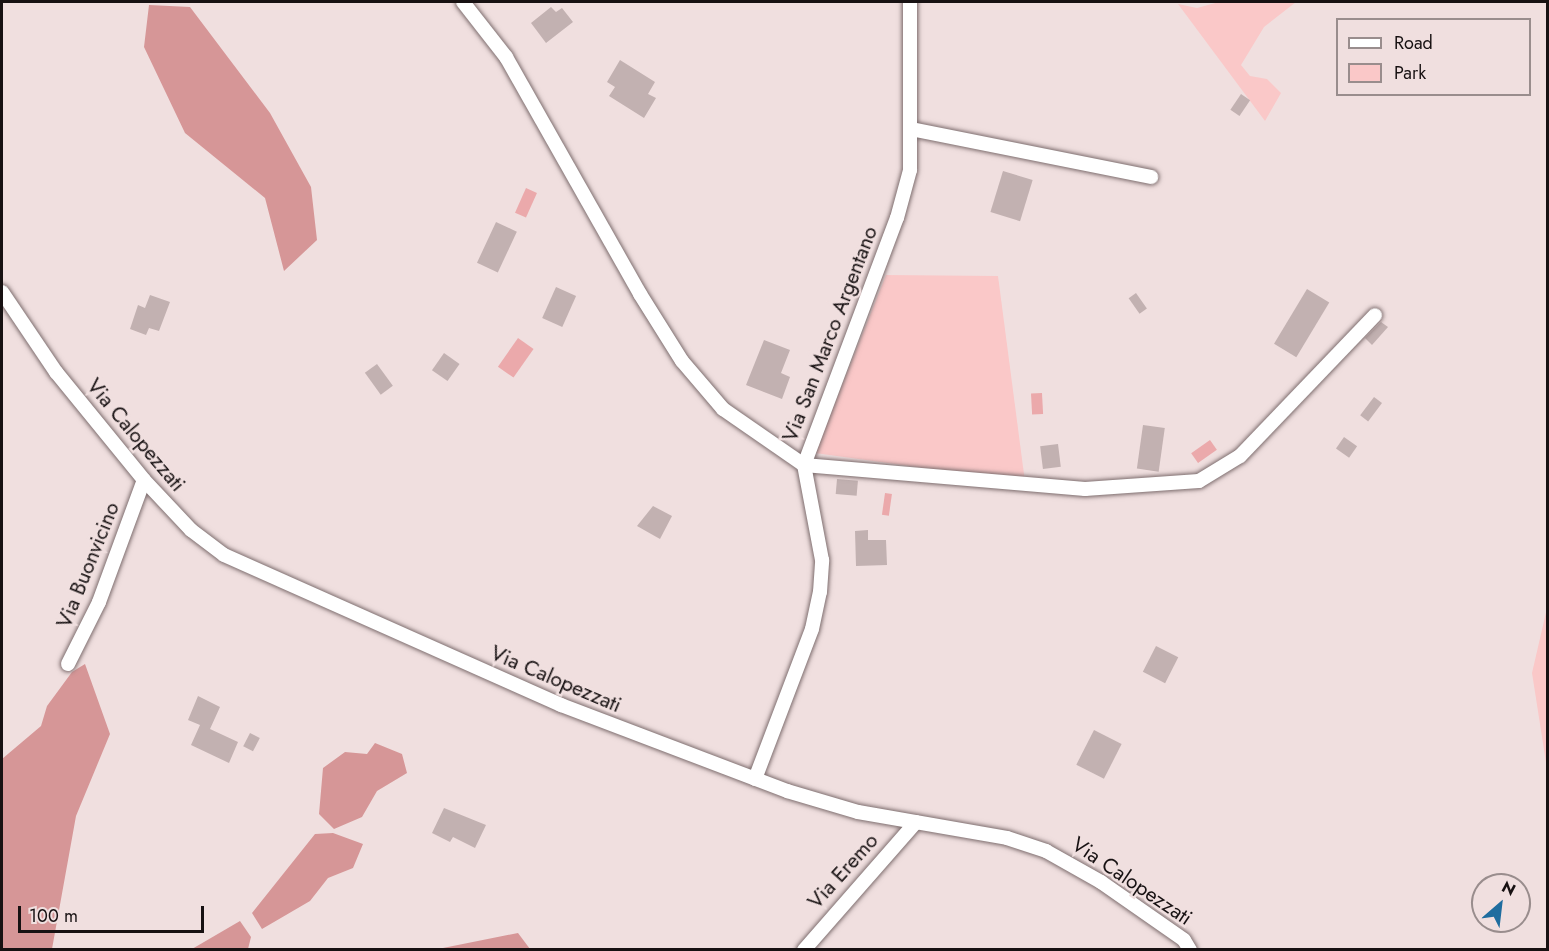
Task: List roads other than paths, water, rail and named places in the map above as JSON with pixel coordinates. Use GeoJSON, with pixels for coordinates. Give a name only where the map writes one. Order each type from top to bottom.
{"type":"FeatureCollection","features":[{"type":"Feature","properties":{"kind":"street"},"geometry":{"type":"LineString","coordinates":[[463,2],[506,57],[640,294],[687,368],[732,417],[804,465],[1085,489],[1199,481],[1240,456],[1375,315]]}},
{"type":"Feature","properties":{"kind":"street","name":"Via San Marco Argentano"},"geometry":{"type":"LineString","coordinates":[[755,779],[812,629],[820,592],[822,560],[804,465],[897,218],[910,170],[910,2]]}},
{"type":"Feature","properties":{"kind":"street"},"geometry":{"type":"LineString","coordinates":[[911,129],[1151,177]]}},
{"type":"Feature","properties":{"kind":"street","name":"Via Calopezzati"},"geometry":{"type":"LineString","coordinates":[[2,292],[56,372],[144,480],[191,530],[232,559],[561,705],[755,779],[834,806],[1007,838],[1046,851],[1101,882],[1184,940],[1190,950]]}},
{"type":"Feature","properties":{"kind":"street","name":"Via Buonvicino"},"geometry":{"type":"LineString","coordinates":[[68,664],[99,603],[144,480]]}},
{"type":"Feature","properties":{"kind":"street","name":"Via Eremo"},"geometry":{"type":"LineString","coordinates":[[804,950],[916,822]]}}]}
